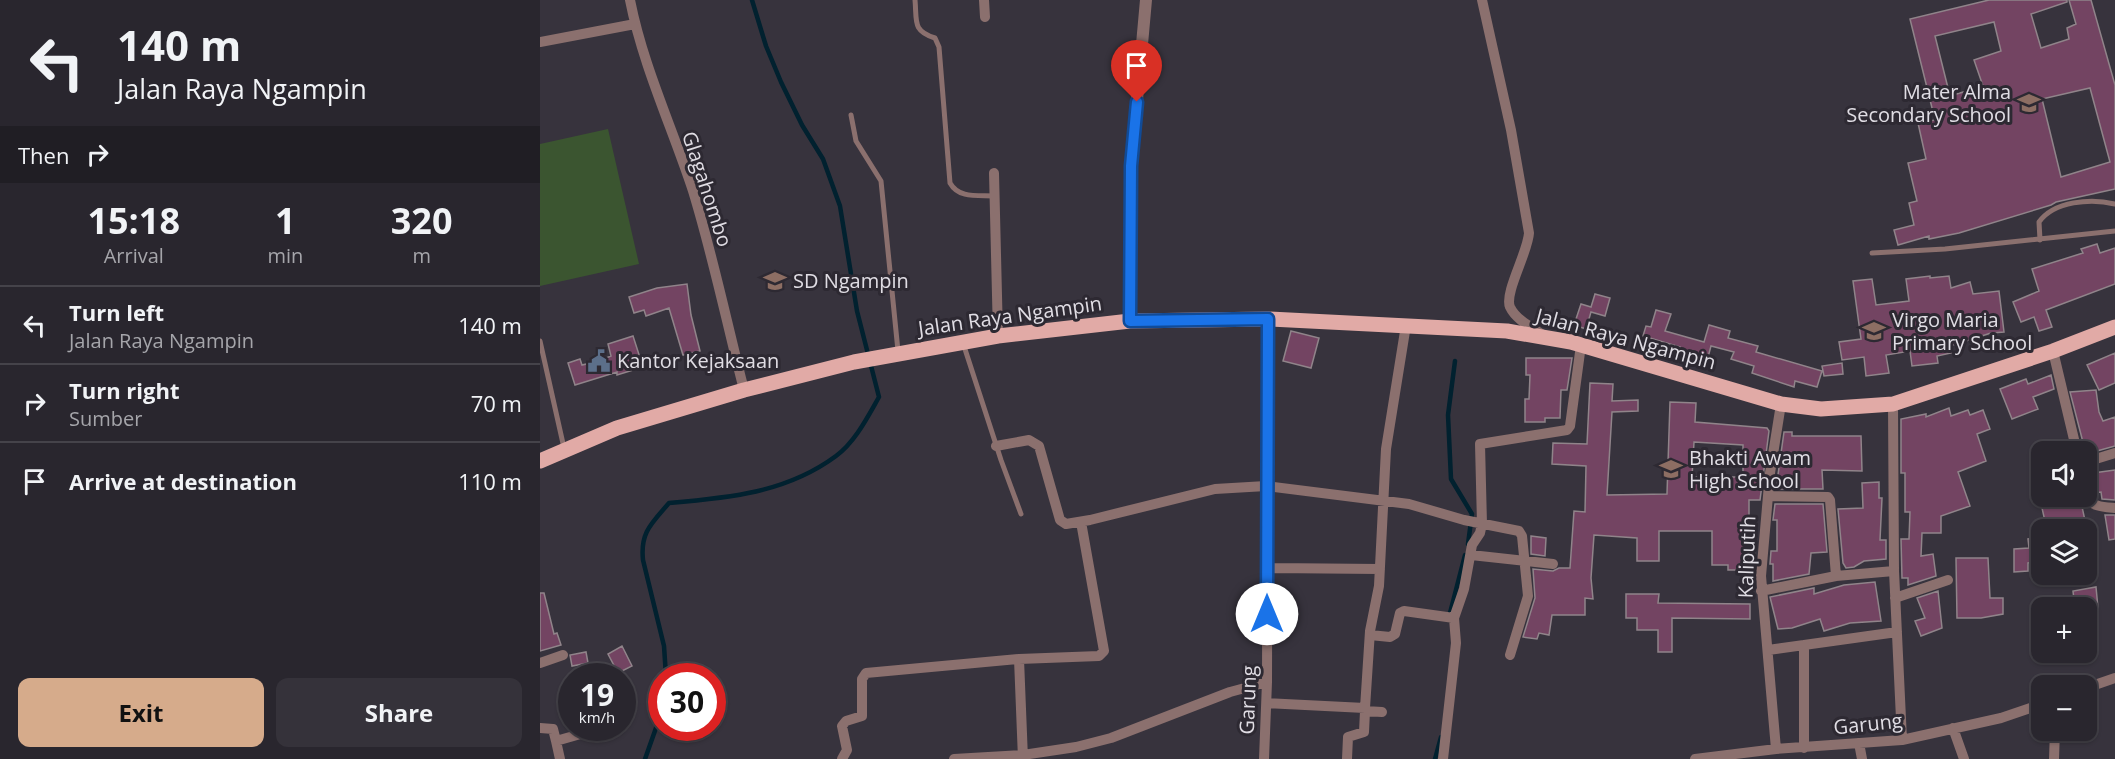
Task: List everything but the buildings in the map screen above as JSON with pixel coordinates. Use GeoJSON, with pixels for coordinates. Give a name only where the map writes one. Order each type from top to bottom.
{"type":"FeatureCollection","features":[{"type":"Feature","properties":{"kind":"main road","name":"Jalan Raya Ngampin"},"geometry":{"type":"LineString","coordinates":[[540,461],[618,428],[744,390],[854,362],[898,352],[998,336],[1130,321],[1268,319],[1507,331],[1545,336],[1581,345],[1781,404],[1821,409],[1893,404],[2053,351],[2115,327]]}},
{"type":"Feature","properties":{"kind":"street","name":"Glagahombo"},"geometry":{"type":"LineString","coordinates":[[630,0],[634,24],[661,107],[693,191],[744,390]]}},
{"type":"Feature","properties":{"kind":"street"},"geometry":{"type":"LineString","coordinates":[[984,0],[985,17]]}},
{"type":"Feature","properties":{"kind":"street"},"geometry":{"type":"LineString","coordinates":[[1130,321],[1131,166],[1146,0]]}},
{"type":"Feature","properties":{"kind":"street"},"geometry":{"type":"LineString","coordinates":[[1482,0],[1511,130],[1529,233],[1528,245],[1509,297],[1510,307],[1520,319],[1545,336]]}},
{"type":"Feature","properties":{"kind":"street"},"geometry":{"type":"LineString","coordinates":[[540,42],[634,24]]}},
{"type":"Feature","properties":{"kind":"street"},"geometry":{"type":"LineString","coordinates":[[994,173],[998,336]]}},
{"type":"Feature","properties":{"kind":"street","name":"Garung"},"geometry":{"type":"LineString","coordinates":[[1264,759],[1268,682],[1266,486],[1268,319]]}},
{"type":"Feature","properties":{"kind":"street"},"geometry":{"type":"LineString","coordinates":[[1347,759],[1348,737],[1364,732],[1370,635],[1379,586],[1389,423],[1406,325]]}},
{"type":"Feature","properties":{"kind":"street"},"geometry":{"type":"LineString","coordinates":[[1443,759],[1456,643],[1449,617],[1471,555],[1472,545],[1482,525],[1480,444],[1520,440],[1567,430],[1570,426],[1581,345]]}},
{"type":"Feature","properties":{"kind":"street"},"geometry":{"type":"LineString","coordinates":[[2053,351],[2074,441]]}},
{"type":"Feature","properties":{"kind":"street","name":"Kaliputih"},"geometry":{"type":"LineString","coordinates":[[1776,749],[1761,591],[1768,496],[1781,404]]}},
{"type":"Feature","properties":{"kind":"street"},"geometry":{"type":"LineString","coordinates":[[1893,404],[1894,571],[1902,740]]}},
{"type":"Feature","properties":{"kind":"street"},"geometry":{"type":"LineString","coordinates":[[996,446],[1029,440],[1039,446],[1060,520],[1066,524],[1215,489],[1266,486],[1409,504],[1482,525],[1519,531],[1522,536],[1528,596],[1510,655]]}},
{"type":"Feature","properties":{"kind":"street"},"geometry":{"type":"LineString","coordinates":[[2097,459],[2115,453]]}},
{"type":"Feature","properties":{"kind":"street"},"geometry":{"type":"LineString","coordinates":[[1768,496],[1828,497],[1836,576]]}},
{"type":"Feature","properties":{"kind":"street"},"geometry":{"type":"LineString","coordinates":[[2097,506],[2115,508]]}},
{"type":"Feature","properties":{"kind":"street"},"geometry":{"type":"LineString","coordinates":[[842,759],[847,750],[842,726],[846,721],[862,716],[862,679],[866,673],[1019,659],[1099,656],[1104,651],[1081,522]]}},
{"type":"Feature","properties":{"kind":"street"},"geometry":{"type":"LineString","coordinates":[[1471,555],[1553,564]]}},
{"type":"Feature","properties":{"kind":"street"},"geometry":{"type":"LineString","coordinates":[[1267,568],[1380,569]]}},
{"type":"Feature","properties":{"kind":"street"},"geometry":{"type":"LineString","coordinates":[[1761,591],[1836,576],[1894,571]]}},
{"type":"Feature","properties":{"kind":"street"},"geometry":{"type":"LineString","coordinates":[[1895,597],[1948,580]]}},
{"type":"Feature","properties":{"kind":"street"},"geometry":{"type":"LineString","coordinates":[[1370,635],[1390,637],[1395,634],[1400,614],[1404,611],[1449,617]]}},
{"type":"Feature","properties":{"kind":"street"},"geometry":{"type":"LineString","coordinates":[[1768,650],[1897,632]]}},
{"type":"Feature","properties":{"kind":"street"},"geometry":{"type":"LineString","coordinates":[[1804,645],[1804,748]]}},
{"type":"Feature","properties":{"kind":"street"},"geometry":{"type":"LineString","coordinates":[[540,663],[562,655]]}},
{"type":"Feature","properties":{"kind":"street"},"geometry":{"type":"LineString","coordinates":[[1019,659],[1023,757]]}},
{"type":"Feature","properties":{"kind":"street"},"geometry":{"type":"LineString","coordinates":[[2097,684],[2115,678]]}},
{"type":"Feature","properties":{"kind":"street"},"geometry":{"type":"LineString","coordinates":[[954,759],[1023,757],[1076,747],[1112,738],[1207,700],[1268,682]]}},
{"type":"Feature","properties":{"kind":"street"},"geometry":{"type":"LineString","coordinates":[[1267,703],[1382,712]]}},
{"type":"Feature","properties":{"kind":"street","name":"Garung"},"geometry":{"type":"LineString","coordinates":[[1695,759],[1776,749],[1902,740],[2001,718],[2031,708]]}},
{"type":"Feature","properties":{"kind":"street"},"geometry":{"type":"LineString","coordinates":[[540,728],[553,729],[560,759]]}},
{"type":"Feature","properties":{"kind":"street"},"geometry":{"type":"LineString","coordinates":[[1953,728],[1964,759]]}},
{"type":"Feature","properties":{"kind":"street"},"geometry":{"type":"LineString","coordinates":[[2055,741],[2055,759]]}},
{"type":"Feature","properties":{"kind":"street"},"geometry":{"type":"LineString","coordinates":[[1859,743],[1862,759]]}},
{"type":"Feature","properties":{"kind":"lane"},"geometry":{"type":"LineString","coordinates":[[915,0],[918,28],[922,34],[934,38],[939,47],[950,183],[954,191],[961,195],[994,196]]}},
{"type":"Feature","properties":{"kind":"lane"},"geometry":{"type":"LineString","coordinates":[[851,115],[856,141],[881,181],[898,352]]}},
{"type":"Feature","properties":{"kind":"lane"},"geometry":{"type":"LineString","coordinates":[[2040,240],[2039,222],[2045,214],[2052,210],[2079,203],[2115,204]]}},
{"type":"Feature","properties":{"kind":"lane"},"geometry":{"type":"LineString","coordinates":[[1872,253],[2040,240],[2115,231]]}},
{"type":"Feature","properties":{"kind":"lane"},"geometry":{"type":"LineString","coordinates":[[540,341],[565,450]]}},
{"type":"Feature","properties":{"kind":"lane"},"geometry":{"type":"LineString","coordinates":[[962,342],[1021,514]]}},
{"type":"Feature","properties":{"kind":"green space"},"geometry":{"type":"Polygon","coordinates":[[[608,129],[639,264],[540,286],[540,144],[608,129]]]}},
{"type":"Feature","properties":{"kind":"waterway"},"geometry":{"type":"LineString","coordinates":[[665,663],[664,646],[643,560],[643,542],[653,522],[669,503],[735,496],[777,486],[817,468],[849,444],[879,397],[857,311],[840,206],[823,159],[802,125],[781,82],[766,46],[752,0]]}},
{"type":"Feature","properties":{"kind":"waterway"},"geometry":{"type":"LineString","coordinates":[[1455,361],[1448,415],[1451,479],[1472,514],[1468,544]]}},
{"type":"Feature","properties":{"kind":"waterway"},"geometry":{"type":"LineString","coordinates":[[1450,613],[1465,555]]}},
{"type":"Feature","properties":{"kind":"waterway"},"geometry":{"type":"LineString","coordinates":[[1435,759],[1441,737]]}},
{"type":"Feature","properties":{"kind":"waterway"},"geometry":{"type":"LineString","coordinates":[[645,759],[651,741]]}},
{"type":"Feature","properties":{"kind":"place","name":"Mater Alma Secondary School"},"geometry":{"type":"Point","coordinates":[2029,103]}},
{"type":"Feature","properties":{"kind":"place","name":"SD Ngampin"},"geometry":{"type":"Point","coordinates":[775,281]}},
{"type":"Feature","properties":{"kind":"place","name":"Virgo Maria Primary School"},"geometry":{"type":"Point","coordinates":[1874,331]}},
{"type":"Feature","properties":{"kind":"place","name":"Kantor Kejaksaan"},"geometry":{"type":"Point","coordinates":[599,361]}},
{"type":"Feature","properties":{"kind":"place","name":"Bhakti Awam High School"},"geometry":{"type":"Point","coordinates":[1671,469]}},
{"type":"Feature","properties":{"kind":"route"},"geometry":{"type":"LineString","coordinates":[[1137,102],[1131,166],[1130,321],[1268,319],[1267,614]]}}]}
